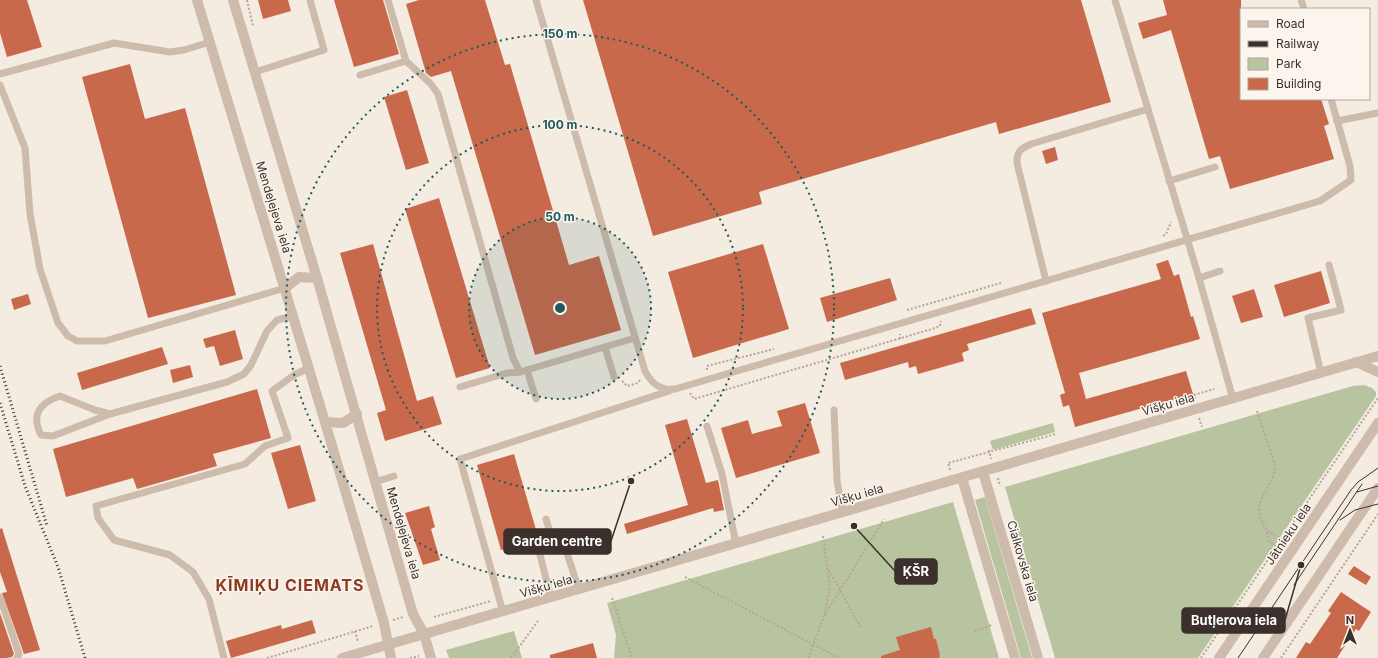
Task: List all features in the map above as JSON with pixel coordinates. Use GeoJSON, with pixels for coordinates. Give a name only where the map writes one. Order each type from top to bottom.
{"type":"FeatureCollection","features":[{"type":"Feature","properties":{"kind":"street","name":"Mendeļejeva iela"},"geometry":{"type":"LineString","coordinates":[[197,0],[326,422],[384,623],[387,644],[392,658]]}},
{"type":"Feature","properties":{"kind":"street","name":"Mendeļejeva iela"},"geometry":{"type":"LineString","coordinates":[[233,0],[357,414],[413,614],[424,634],[426,656]]}},
{"type":"Feature","properties":{"kind":"street"},"geometry":{"type":"LineString","coordinates":[[285,288],[299,277],[317,278]]}},
{"type":"Feature","properties":{"kind":"street","name":"Višķu iela"},"geometry":{"type":"LineString","coordinates":[[342,658],[1378,356]]}},
{"type":"Feature","properties":{"kind":"street"},"geometry":{"type":"LineString","coordinates":[[1356,362],[1378,372]]}},
{"type":"Feature","properties":{"kind":"street"},"geometry":{"type":"LineString","coordinates":[[326,422],[343,423],[357,414]]}},
{"type":"Feature","properties":{"kind":"street","name":"Jātnieku iela"},"geometry":{"type":"LineString","coordinates":[[1219,658],[1378,423]]}},
{"type":"Feature","properties":{"kind":"street","name":"Cialkovska iela"},"geometry":{"type":"LineString","coordinates":[[983,472],[1038,658]]}},
{"type":"Feature","properties":{"kind":"street"},"geometry":{"type":"LineString","coordinates":[[962,478],[1015,658]]}},
{"type":"Feature","properties":{"kind":"street"},"geometry":{"type":"LineString","coordinates":[[1263,658],[1374,501],[1378,488]]}},
{"type":"Feature","properties":{"kind":"lane"},"geometry":{"type":"LineString","coordinates":[[255,72],[324,50],[310,0]]}},
{"type":"Feature","properties":{"kind":"lane"},"geometry":{"type":"LineString","coordinates":[[388,0],[406,61],[431,84],[438,94],[513,358],[520,372]]}},
{"type":"Feature","properties":{"kind":"lane"},"geometry":{"type":"LineString","coordinates":[[536,0],[648,378],[659,387],[675,389]]}},
{"type":"Feature","properties":{"kind":"lane"},"geometry":{"type":"LineString","coordinates":[[1115,0],[1186,240],[1199,278],[1233,399]]}},
{"type":"Feature","properties":{"kind":"lane"},"geometry":{"type":"LineString","coordinates":[[0,74],[114,43],[170,52],[184,50],[210,42]]}},
{"type":"Feature","properties":{"kind":"lane"},"geometry":{"type":"LineString","coordinates":[[360,75],[406,61]]}},
{"type":"Feature","properties":{"kind":"lane"},"geometry":{"type":"LineString","coordinates":[[0,85],[25,148],[30,214],[40,269],[58,323],[68,336],[77,341],[105,341],[285,288]]}},
{"type":"Feature","properties":{"kind":"lane"},"geometry":{"type":"LineString","coordinates":[[503,612],[460,459],[675,389],[1320,201],[1351,180],[1350,166],[1331,100]]}},
{"type":"Feature","properties":{"kind":"lane"},"geometry":{"type":"LineString","coordinates":[[1046,281],[1017,163],[1017,154],[1019,149],[1031,144],[1148,109]]}},
{"type":"Feature","properties":{"kind":"lane"},"geometry":{"type":"LineString","coordinates":[[1337,121],[1378,113]]}},
{"type":"Feature","properties":{"kind":"lane"},"geometry":{"type":"LineString","coordinates":[[1169,181],[1215,167]]}},
{"type":"Feature","properties":{"kind":"lane"},"geometry":{"type":"LineString","coordinates":[[1321,373],[1308,318],[1341,310],[1329,265]]}},
{"type":"Feature","properties":{"kind":"lane"},"geometry":{"type":"LineString","coordinates":[[1199,278],[1220,271]]}},
{"type":"Feature","properties":{"kind":"lane"},"geometry":{"type":"LineString","coordinates":[[110,414],[94,410],[60,396],[48,400],[38,410],[36,425],[42,435],[53,436],[110,414],[227,382],[244,374],[258,353],[267,331],[277,320],[294,316]]}},
{"type":"Feature","properties":{"kind":"lane"},"geometry":{"type":"LineString","coordinates":[[460,387],[507,373],[520,372],[635,338]]}},
{"type":"Feature","properties":{"kind":"lane"},"geometry":{"type":"LineString","coordinates":[[605,347],[617,377]]}},
{"type":"Feature","properties":{"kind":"lane"},"geometry":{"type":"LineString","coordinates":[[224,658],[209,599],[193,572],[170,555],[114,540],[98,518],[96,506],[245,464],[265,446],[288,438],[272,391],[294,375],[309,368]]}},
{"type":"Feature","properties":{"kind":"lane"},"geometry":{"type":"LineString","coordinates":[[527,370],[536,399]]}},
{"type":"Feature","properties":{"kind":"lane"},"geometry":{"type":"LineString","coordinates":[[834,410],[837,481],[843,513]]}},
{"type":"Feature","properties":{"kind":"lane"},"geometry":{"type":"LineString","coordinates":[[707,426],[722,474],[736,544]]}},
{"type":"Feature","properties":{"kind":"lane"},"geometry":{"type":"LineString","coordinates":[[375,482],[394,476]]}},
{"type":"Feature","properties":{"kind":"lane"},"geometry":{"type":"LineString","coordinates":[[546,519],[552,539],[566,550],[578,590]]}},
{"type":"Feature","properties":{"kind":"lane"},"geometry":{"type":"LineString","coordinates":[[551,598],[540,555],[552,539]]}},
{"type":"Feature","properties":{"kind":"lane"},"geometry":{"type":"LineString","coordinates":[[0,596],[18,654],[17,658]]}},
{"type":"Feature","properties":{"kind":"path"},"geometry":{"type":"LineString","coordinates":[[1160,238],[1166,234],[1171,222],[1180,217]]}},
{"type":"Feature","properties":{"kind":"path"},"geometry":{"type":"LineString","coordinates":[[903,312],[1006,281]]}},
{"type":"Feature","properties":{"kind":"path"},"geometry":{"type":"LineString","coordinates":[[689,390],[694,399],[940,326],[942,318],[936,319]]}},
{"type":"Feature","properties":{"kind":"path"},"geometry":{"type":"LineString","coordinates":[[900,329],[900,339]]}},
{"type":"Feature","properties":{"kind":"path"},"geometry":{"type":"LineString","coordinates":[[706,380],[707,366],[776,348]]}},
{"type":"Feature","properties":{"kind":"path"},"geometry":{"type":"LineString","coordinates":[[638,373],[639,381]]}},
{"type":"Feature","properties":{"kind":"path"},"geometry":{"type":"LineString","coordinates":[[617,377],[627,386],[638,383],[639,381]]}},
{"type":"Feature","properties":{"kind":"path"},"geometry":{"type":"LineString","coordinates":[[639,381],[644,384]]}},
{"type":"Feature","properties":{"kind":"path"},"geometry":{"type":"LineString","coordinates":[[1201,658],[1378,398]]}},
{"type":"Feature","properties":{"kind":"path"},"geometry":{"type":"LineString","coordinates":[[1257,411],[1275,465],[1273,478],[1259,507],[1262,522],[1267,530],[1270,542],[1277,547]]}},
{"type":"Feature","properties":{"kind":"path"},"geometry":{"type":"LineString","coordinates":[[948,463],[1056,434]]}},
{"type":"Feature","properties":{"kind":"path"},"geometry":{"type":"LineString","coordinates":[[1281,658],[1378,514]]}},
{"type":"Feature","properties":{"kind":"path"},"geometry":{"type":"LineString","coordinates":[[824,616],[884,519]]}},
{"type":"Feature","properties":{"kind":"path"},"geometry":{"type":"LineString","coordinates":[[400,531],[408,529]]}},
{"type":"Feature","properties":{"kind":"path"},"geometry":{"type":"LineString","coordinates":[[1267,530],[1282,539]]}},
{"type":"Feature","properties":{"kind":"path"},"geometry":{"type":"LineString","coordinates":[[808,658],[824,616],[830,588],[823,536]]}},
{"type":"Feature","properties":{"kind":"path"},"geometry":{"type":"LineString","coordinates":[[828,569],[861,628]]}},
{"type":"Feature","properties":{"kind":"path"},"geometry":{"type":"LineString","coordinates":[[685,577],[839,658]]}},
{"type":"Feature","properties":{"kind":"path"},"geometry":{"type":"LineString","coordinates":[[612,598],[632,658]]}},
{"type":"Feature","properties":{"kind":"path"},"geometry":{"type":"LineString","coordinates":[[389,621],[410,615]]}},
{"type":"Feature","properties":{"kind":"path"},"geometry":{"type":"LineString","coordinates":[[511,658],[538,620]]}},
{"type":"Feature","properties":{"kind":"path"},"geometry":{"type":"LineString","coordinates":[[267,658],[376,625]]}},
{"type":"Feature","properties":{"kind":"path"},"geometry":{"type":"LineString","coordinates":[[974,631],[992,625]]}},
{"type":"Feature","properties":{"kind":"path"},"geometry":{"type":"LineString","coordinates":[[355,631],[359,643]]}},
{"type":"Feature","properties":{"kind":"path"},"geometry":{"type":"LineString","coordinates":[[410,658],[426,656]]}},
{"type":"Feature","properties":{"kind":"green space"},"geometry":{"type":"Polygon","coordinates":[[[1364,385],[1372,388],[1376,392],[1376,396],[1198,658],[1055,658],[1005,487],[1353,386],[1364,385]]]}},
{"type":"Feature","properties":{"kind":"green space"},"geometry":{"type":"Polygon","coordinates":[[[1053,423],[1055,432],[993,450],[990,441],[1053,423]]]}},
{"type":"Feature","properties":{"kind":"green space"},"geometry":{"type":"Polygon","coordinates":[[[985,497],[1032,658],[1021,658],[975,500],[985,497]]]}},
{"type":"Feature","properties":{"kind":"green space"},"geometry":{"type":"Polygon","coordinates":[[[953,502],[999,658],[614,658],[616,635],[607,603],[953,502]]]}},
{"type":"Feature","properties":{"kind":"green space"},"geometry":{"type":"Polygon","coordinates":[[[514,631],[522,658],[449,658],[446,650],[514,631]]]}},
{"type":"Feature","properties":{"kind":"building"},"geometry":{"type":"Polygon","coordinates":[[[0,0],[27,0],[42,47],[7,57],[0,33],[0,0]]]}},
{"type":"Feature","properties":{"kind":"building"},"geometry":{"type":"Polygon","coordinates":[[[258,0],[288,0],[291,11],[263,19],[258,0]]]}},
{"type":"Feature","properties":{"kind":"building"},"geometry":{"type":"Polygon","coordinates":[[[334,0],[383,0],[399,54],[354,67],[334,0]]]}},
{"type":"Feature","properties":{"kind":"building"},"geometry":{"type":"Polygon","coordinates":[[[419,0],[485,0],[505,65],[510,64],[569,265],[599,256],[621,330],[535,355],[451,71],[431,77],[426,73],[406,4],[419,0]]]}},
{"type":"Feature","properties":{"kind":"building"},"geometry":{"type":"Polygon","coordinates":[[[583,0],[1081,0],[1111,102],[999,134],[996,122],[759,192],[762,204],[653,236],[583,0]]]}},
{"type":"Feature","properties":{"kind":"building"},"geometry":{"type":"Polygon","coordinates":[[[1163,0],[1241,0],[1240,100],[1321,100],[1329,124],[1324,126],[1334,159],[1230,189],[1220,156],[1209,159],[1171,30],[1143,39],[1138,23],[1167,15],[1163,0]]]}},
{"type":"Feature","properties":{"kind":"building"},"geometry":{"type":"Polygon","coordinates":[[[130,64],[145,119],[185,108],[236,295],[148,318],[82,77],[130,64]]]}},
{"type":"Feature","properties":{"kind":"building"},"geometry":{"type":"Polygon","coordinates":[[[407,90],[429,163],[406,170],[384,97],[407,90]]]}},
{"type":"Feature","properties":{"kind":"building"},"geometry":{"type":"Polygon","coordinates":[[[1055,147],[1058,160],[1046,164],[1042,151],[1055,147]]]}},
{"type":"Feature","properties":{"kind":"building"},"geometry":{"type":"Polygon","coordinates":[[[439,198],[490,368],[456,378],[405,209],[439,198]]]}},
{"type":"Feature","properties":{"kind":"building"},"geometry":{"type":"Polygon","coordinates":[[[373,244],[417,401],[433,396],[442,424],[385,441],[377,413],[386,410],[340,253],[373,244]]]}},
{"type":"Feature","properties":{"kind":"building"},"geometry":{"type":"Polygon","coordinates":[[[763,244],[789,329],[693,358],[668,272],[763,244]]]}},
{"type":"Feature","properties":{"kind":"building"},"geometry":{"type":"Polygon","coordinates":[[[1168,260],[1174,276],[1179,274],[1191,317],[1193,316],[1200,339],[1079,373],[1086,399],[1186,371],[1193,394],[1075,427],[1069,405],[1063,407],[1060,395],[1065,393],[1042,313],[1161,279],[1156,264],[1168,260]]]}},
{"type":"Feature","properties":{"kind":"building"},"geometry":{"type":"Polygon","coordinates":[[[1321,271],[1330,303],[1284,317],[1274,285],[1321,271]]]}},
{"type":"Feature","properties":{"kind":"building"},"geometry":{"type":"Polygon","coordinates":[[[890,278],[897,300],[827,322],[820,298],[890,278]]]}},
{"type":"Feature","properties":{"kind":"building"},"geometry":{"type":"Polygon","coordinates":[[[1254,289],[1263,317],[1241,323],[1232,296],[1254,289]]]}},
{"type":"Feature","properties":{"kind":"building"},"geometry":{"type":"Polygon","coordinates":[[[28,294],[31,304],[14,310],[11,299],[28,294]]]}},
{"type":"Feature","properties":{"kind":"building"},"geometry":{"type":"Polygon","coordinates":[[[1031,308],[1036,324],[967,344],[969,350],[962,353],[964,361],[918,374],[916,366],[909,368],[908,362],[845,380],[840,363],[1031,308]]]}},
{"type":"Feature","properties":{"kind":"building"},"geometry":{"type":"Polygon","coordinates":[[[235,330],[243,359],[220,366],[214,346],[206,348],[203,339],[235,330]]]}},
{"type":"Feature","properties":{"kind":"building"},"geometry":{"type":"Polygon","coordinates":[[[162,347],[168,364],[82,390],[77,373],[162,347]]]}},
{"type":"Feature","properties":{"kind":"building"},"geometry":{"type":"Polygon","coordinates":[[[190,365],[193,377],[173,383],[170,370],[190,365]]]}},
{"type":"Feature","properties":{"kind":"building"},"geometry":{"type":"Polygon","coordinates":[[[257,389],[271,438],[213,454],[217,466],[186,475],[137,489],[133,478],[66,497],[53,449],[257,389]]]}},
{"type":"Feature","properties":{"kind":"building"},"geometry":{"type":"Polygon","coordinates":[[[805,403],[820,453],[736,478],[721,428],[748,420],[752,434],[782,426],[777,411],[805,403]]]}},
{"type":"Feature","properties":{"kind":"building"},"geometry":{"type":"Polygon","coordinates":[[[687,419],[706,483],[718,480],[724,510],[714,512],[713,508],[627,534],[624,524],[688,505],[665,425],[687,419]]]}},
{"type":"Feature","properties":{"kind":"building"},"geometry":{"type":"Polygon","coordinates":[[[300,445],[316,501],[288,509],[271,453],[300,445]]]}},
{"type":"Feature","properties":{"kind":"building"},"geometry":{"type":"Polygon","coordinates":[[[514,454],[539,540],[501,550],[477,465],[514,454]]]}},
{"type":"Feature","properties":{"kind":"building"},"geometry":{"type":"Polygon","coordinates":[[[429,506],[435,527],[431,529],[440,560],[423,565],[405,513],[429,506]]]}},
{"type":"Feature","properties":{"kind":"building"},"geometry":{"type":"Polygon","coordinates":[[[2,528],[40,650],[24,654],[2,593],[7,592],[0,572],[0,529],[2,528]]]}},
{"type":"Feature","properties":{"kind":"building"},"geometry":{"type":"Polygon","coordinates":[[[1354,566],[1371,577],[1366,585],[1348,574],[1354,566]]]}},
{"type":"Feature","properties":{"kind":"building"},"geometry":{"type":"Polygon","coordinates":[[[1341,592],[1371,612],[1359,631],[1356,629],[1337,658],[1296,658],[1306,642],[1310,644],[1331,613],[1328,611],[1341,592]]]}},
{"type":"Feature","properties":{"kind":"building"},"geometry":{"type":"Polygon","coordinates":[[[0,613],[14,654],[12,657],[0,658],[0,613]]]}},
{"type":"Feature","properties":{"kind":"building"},"geometry":{"type":"Polygon","coordinates":[[[312,620],[316,633],[231,658],[226,641],[281,625],[282,629],[312,620]]]}},
{"type":"Feature","properties":{"kind":"building"},"geometry":{"type":"Polygon","coordinates":[[[931,627],[934,639],[936,639],[940,658],[881,658],[881,656],[900,650],[896,637],[931,627]]]}},
{"type":"Feature","properties":{"kind":"building"},"geometry":{"type":"Polygon","coordinates":[[[593,643],[597,658],[550,658],[550,655],[593,643]]]}},
{"type":"Feature","properties":{"kind":"tram line"},"geometry":{"type":"LineString","coordinates":[[1238,658],[1351,490],[1358,482],[1378,468]]}},
{"type":"Feature","properties":{"kind":"tram line"},"geometry":{"type":"LineString","coordinates":[[1294,585],[1362,484]]}},
{"type":"Feature","properties":{"kind":"tram line"},"geometry":{"type":"LineString","coordinates":[[1357,492],[1378,486]]}},
{"type":"Feature","properties":{"kind":"tram line"},"geometry":{"type":"LineString","coordinates":[[1340,520],[1355,510],[1378,504]]}},
{"type":"Feature","properties":{"kind":"railway"},"geometry":{"type":"LineString","coordinates":[[0,366],[47,526]]}},
{"type":"Feature","properties":{"kind":"railway"},"geometry":{"type":"LineString","coordinates":[[0,403],[25,486],[58,567],[85,658]]}},
{"type":"Feature","properties":{"kind":"place","name":"Garden centre"},"geometry":{"type":"Point","coordinates":[631,481]}},
{"type":"Feature","properties":{"kind":"place","name":"ĶŠR"},"geometry":{"type":"Point","coordinates":[854,526]}},
{"type":"Feature","properties":{"kind":"place","name":"Butļerova iela"},"geometry":{"type":"Point","coordinates":[1301,565]}},
{"type":"Feature","properties":{"kind":"district","name":"ĶĪMIĶU CIEMATS"},"geometry":{"type":"Point","coordinates":[290,585]}}]}
